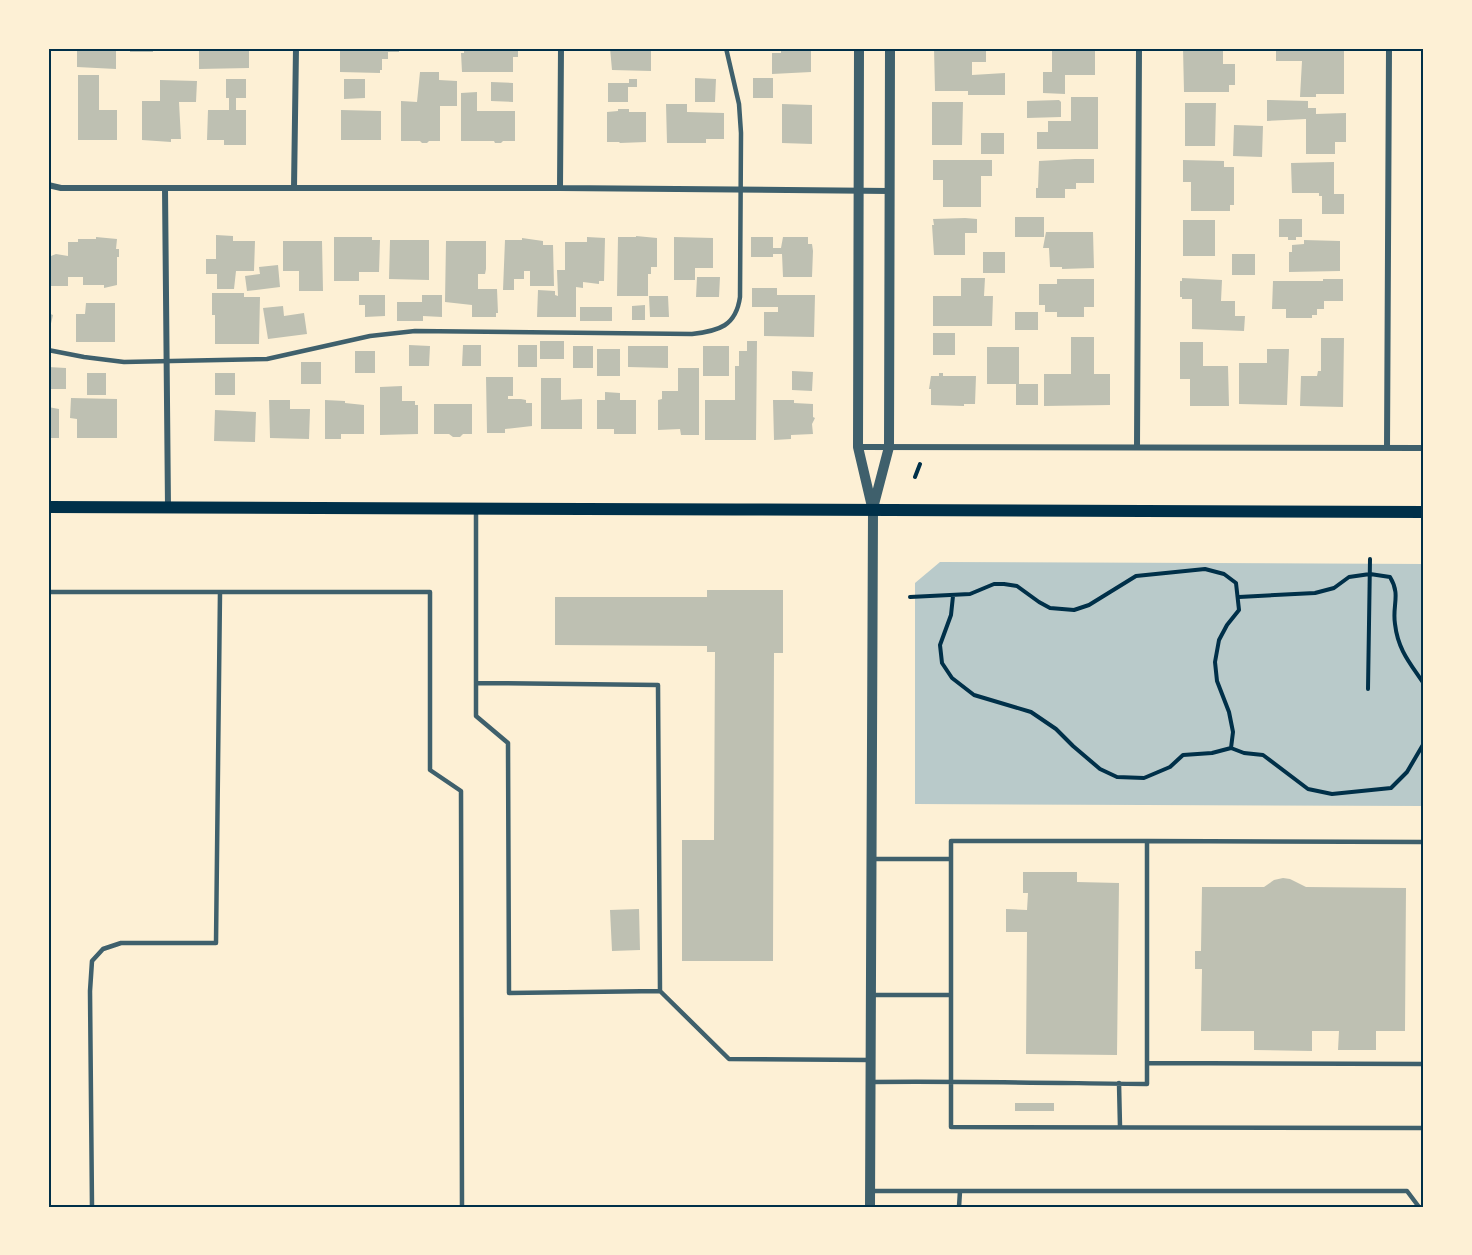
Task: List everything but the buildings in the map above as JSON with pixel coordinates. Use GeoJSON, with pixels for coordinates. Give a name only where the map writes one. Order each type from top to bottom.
{"type":"FeatureCollection","features":[{"type":"Feature","properties":{"kind":"main road"},"geometry":{"type":"LineString","coordinates":[[48,507],[1424,512]]}},
{"type":"Feature","properties":{"kind":"street"},"geometry":{"type":"LineString","coordinates":[[294,188],[296,48]]}},
{"type":"Feature","properties":{"kind":"street"},"geometry":{"type":"LineString","coordinates":[[560,188],[561,48]]}},
{"type":"Feature","properties":{"kind":"street"},"geometry":{"type":"LineString","coordinates":[[859,48],[858,447],[873,511],[870,1207]]}},
{"type":"Feature","properties":{"kind":"street"},"geometry":{"type":"LineString","coordinates":[[873,511],[890,447],[890,48]]}},
{"type":"Feature","properties":{"kind":"street"},"geometry":{"type":"LineString","coordinates":[[1137,447],[1139,48]]}},
{"type":"Feature","properties":{"kind":"street"},"geometry":{"type":"LineString","coordinates":[[1387,448],[1389,48]]}},
{"type":"Feature","properties":{"kind":"street"},"geometry":{"type":"LineString","coordinates":[[48,185],[61,188],[560,188],[889,191]]}},
{"type":"Feature","properties":{"kind":"street"},"geometry":{"type":"LineString","coordinates":[[165,188],[168,508]]}},
{"type":"Feature","properties":{"kind":"street"},"geometry":{"type":"LineString","coordinates":[[858,447],[1424,448]]}},
{"type":"Feature","properties":{"kind":"lane"},"geometry":{"type":"LineString","coordinates":[[48,350],[123,362],[267,359],[370,336],[415,331],[681,334],[714,332],[728,324],[738,308],[740,297],[741,133],[738,104],[726,48]]}},
{"type":"Feature","properties":{"kind":"lane"},"geometry":{"type":"LineString","coordinates":[[476,509],[476,716],[508,742],[509,993],[660,991]]}},
{"type":"Feature","properties":{"kind":"lane"},"geometry":{"type":"LineString","coordinates":[[48,592],[430,592],[430,770],[461,791],[462,1207]]}},
{"type":"Feature","properties":{"kind":"lane"},"geometry":{"type":"LineString","coordinates":[[92,1207],[90,992],[92,961],[103,949],[121,943],[216,943],[220,592]]}},
{"type":"Feature","properties":{"kind":"lane"},"geometry":{"type":"LineString","coordinates":[[476,683],[658,686],[660,991],[729,1059],[871,1060]]}},
{"type":"Feature","properties":{"kind":"lane"},"geometry":{"type":"LineString","coordinates":[[1424,842],[951,841],[951,1127],[1424,1128]]}},
{"type":"Feature","properties":{"kind":"lane"},"geometry":{"type":"LineString","coordinates":[[871,1082],[1147,1084],[1147,841]]}},
{"type":"Feature","properties":{"kind":"lane"},"geometry":{"type":"LineString","coordinates":[[872,859],[951,859]]}},
{"type":"Feature","properties":{"kind":"lane"},"geometry":{"type":"LineString","coordinates":[[871,995],[951,995]]}},
{"type":"Feature","properties":{"kind":"lane"},"geometry":{"type":"LineString","coordinates":[[1147,1063],[1424,1064]]}},
{"type":"Feature","properties":{"kind":"lane"},"geometry":{"type":"LineString","coordinates":[[1119,1083],[1120,1127]]}},
{"type":"Feature","properties":{"kind":"lane"},"geometry":{"type":"LineString","coordinates":[[870,1191],[1407,1191],[1419,1207]]}},
{"type":"Feature","properties":{"kind":"lane"},"geometry":{"type":"LineString","coordinates":[[959,1207],[960,1191]]}},
{"type":"Feature","properties":{"kind":"path"},"geometry":{"type":"LineString","coordinates":[[915,477],[920,464]]}},
{"type":"Feature","properties":{"kind":"path"},"geometry":{"type":"LineString","coordinates":[[910,468],[916,470]]}},
{"type":"Feature","properties":{"kind":"path"},"geometry":{"type":"LineString","coordinates":[[1368,689],[1370,559]]}},
{"type":"Feature","properties":{"kind":"path"},"geometry":{"type":"LineString","coordinates":[[910,597],[970,594],[994,584],[1017,586],[1050,608],[1074,610],[1089,605],[1136,576],[1205,569],[1224,574],[1236,583],[1239,597],[1239,610],[1219,640],[1215,662],[1217,681],[1233,732],[1231,748]]}},
{"type":"Feature","properties":{"kind":"path"},"geometry":{"type":"LineString","coordinates":[[1239,597],[1315,594],[1334,588],[1349,577],[1370,574],[1390,577],[1397,588],[1394,622],[1401,650],[1424,684]]}},
{"type":"Feature","properties":{"kind":"path"},"geometry":{"type":"LineString","coordinates":[[953,596],[951,615],[940,645],[942,663],[952,678],[974,695],[1031,712],[1056,729],[1100,769],[1117,777],[1144,778],[1170,767],[1183,755],[1212,753],[1231,748],[1244,753],[1263,755],[1308,789],[1332,794],[1391,788],[1407,772],[1424,743]]}},
{"type":"Feature","properties":{"kind":"shaded area"},"geometry":{"type":"Polygon","coordinates":[[[940,562],[1424,564],[1424,806],[915,804],[915,583],[940,562]]]}}]}
